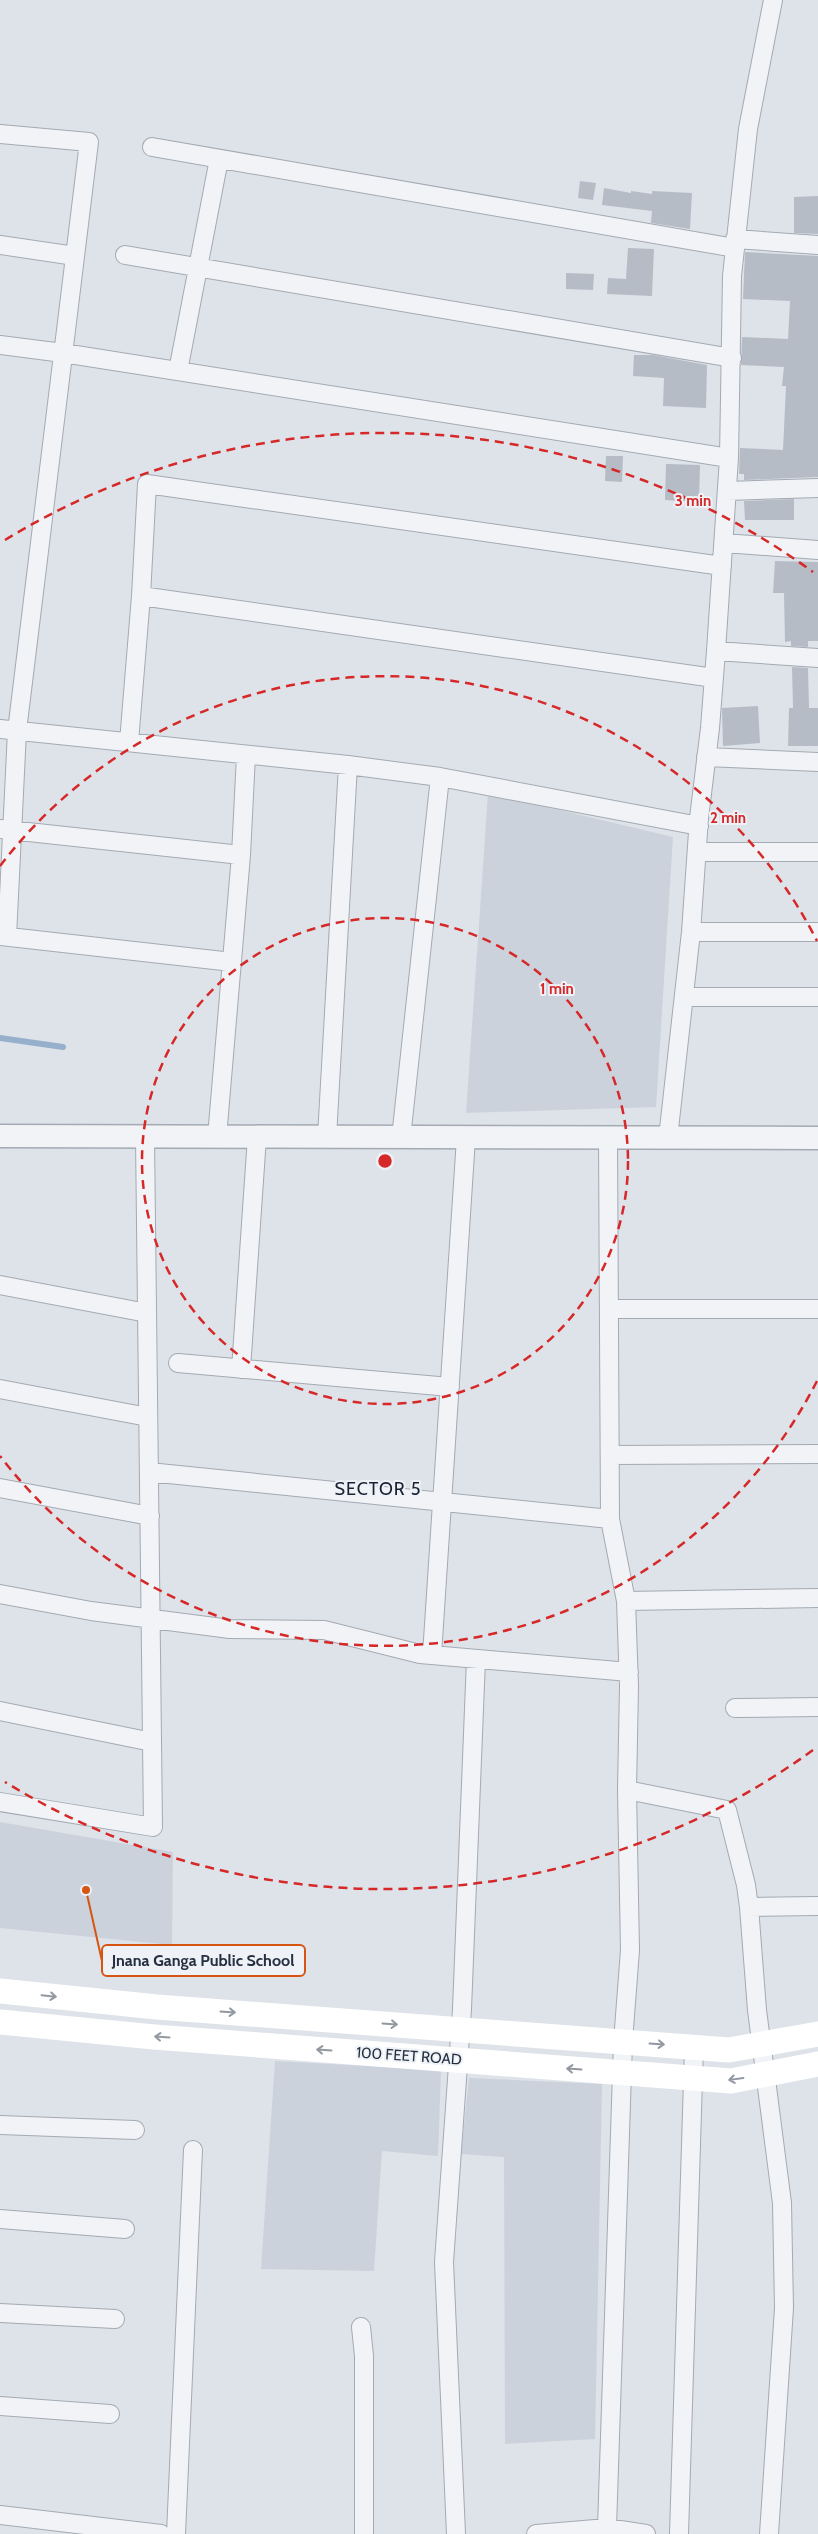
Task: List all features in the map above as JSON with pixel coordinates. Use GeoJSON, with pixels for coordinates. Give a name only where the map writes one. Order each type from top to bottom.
{"type":"FeatureCollection","features":[{"type":"Feature","properties":{"kind":"main road","name":"100 FEET ROAD"},"geometry":{"type":"LineString","coordinates":[[0,1992],[157,2007],[729,2050],[818,2034]]}},
{"type":"Feature","properties":{"kind":"main road","name":"100 FEET ROAD"},"geometry":{"type":"LineString","coordinates":[[0,2022],[154,2037],[731,2081],[818,2064]]}},
{"type":"Feature","properties":{"kind":"street"},"geometry":{"type":"LineString","coordinates":[[668,1138],[691,932],[699,826],[714,678],[728,491],[732,358],[732,276],[748,129],[773,0]]}},
{"type":"Feature","properties":{"kind":"street"},"geometry":{"type":"LineString","coordinates":[[0,134],[88,142],[63,353],[9,730],[4,936],[232,962]]}},
{"type":"Feature","properties":{"kind":"street"},"geometry":{"type":"LineString","coordinates":[[152,147],[735,244],[818,244]]}},
{"type":"Feature","properties":{"kind":"street"},"geometry":{"type":"LineString","coordinates":[[178,371],[219,159]]}},
{"type":"Feature","properties":{"kind":"street"},"geometry":{"type":"LineString","coordinates":[[0,245],[75,256]]}},
{"type":"Feature","properties":{"kind":"street"},"geometry":{"type":"LineString","coordinates":[[125,255],[732,358]]}},
{"type":"Feature","properties":{"kind":"street"},"geometry":{"type":"LineString","coordinates":[[0,345],[63,353],[729,458]]}},
{"type":"Feature","properties":{"kind":"street"},"geometry":{"type":"LineString","coordinates":[[129,742],[141,596],[147,484],[722,566]]}},
{"type":"Feature","properties":{"kind":"street"},"geometry":{"type":"LineString","coordinates":[[728,491],[818,488]]}},
{"type":"Feature","properties":{"kind":"street"},"geometry":{"type":"LineString","coordinates":[[724,543],[818,550]]}},
{"type":"Feature","properties":{"kind":"street"},"geometry":{"type":"LineString","coordinates":[[141,596],[714,678]]}},
{"type":"Feature","properties":{"kind":"street"},"geometry":{"type":"LineString","coordinates":[[716,651],[818,658]]}},
{"type":"Feature","properties":{"kind":"street"},"geometry":{"type":"LineString","coordinates":[[9,730],[348,765],[440,777],[699,826]]}},
{"type":"Feature","properties":{"kind":"street"},"geometry":{"type":"LineString","coordinates":[[217,1137],[232,962],[246,755]]}},
{"type":"Feature","properties":{"kind":"street"},"geometry":{"type":"LineString","coordinates":[[706,757],[818,762]]}},
{"type":"Feature","properties":{"kind":"street"},"geometry":{"type":"LineString","coordinates":[[327,1137],[348,765]]}},
{"type":"Feature","properties":{"kind":"street"},"geometry":{"type":"LineString","coordinates":[[401,1138],[440,777]]}},
{"type":"Feature","properties":{"kind":"street"},"geometry":{"type":"LineString","coordinates":[[6,829],[240,855]]}},
{"type":"Feature","properties":{"kind":"street"},"geometry":{"type":"LineString","coordinates":[[697,852],[818,852]]}},
{"type":"Feature","properties":{"kind":"street"},"geometry":{"type":"LineString","coordinates":[[691,932],[818,932]]}},
{"type":"Feature","properties":{"kind":"street"},"geometry":{"type":"LineString","coordinates":[[684,997],[818,997]]}},
{"type":"Feature","properties":{"kind":"street"},"geometry":{"type":"LineString","coordinates":[[0,1136],[818,1138]]}},
{"type":"Feature","properties":{"kind":"street"},"geometry":{"type":"LineString","coordinates":[[0,1802],[153,1827],[145,1137]]}},
{"type":"Feature","properties":{"kind":"street"},"geometry":{"type":"LineString","coordinates":[[241,1369],[257,1137]]}},
{"type":"Feature","properties":{"kind":"street"},"geometry":{"type":"LineString","coordinates":[[432,1655],[466,1138]]}},
{"type":"Feature","properties":{"kind":"street"},"geometry":{"type":"LineString","coordinates":[[607,2528],[623,2042],[630,1950],[627,1790],[629,1672],[626,1601],[610,1518],[608,1138]]}},
{"type":"Feature","properties":{"kind":"street"},"geometry":{"type":"LineString","coordinates":[[0,1285],[147,1313]]}},
{"type":"Feature","properties":{"kind":"street"},"geometry":{"type":"LineString","coordinates":[[610,1309],[818,1309]]}},
{"type":"Feature","properties":{"kind":"street"},"geometry":{"type":"LineString","coordinates":[[178,1363],[450,1387]]}},
{"type":"Feature","properties":{"kind":"street"},"geometry":{"type":"LineString","coordinates":[[0,1389],[148,1417]]}},
{"type":"Feature","properties":{"kind":"street"},"geometry":{"type":"LineString","coordinates":[[610,1455],[818,1454]]}},
{"type":"Feature","properties":{"kind":"street"},"geometry":{"type":"LineString","coordinates":[[149,1472],[610,1518]]}},
{"type":"Feature","properties":{"kind":"street"},"geometry":{"type":"LineString","coordinates":[[0,1488],[150,1516]]}},
{"type":"Feature","properties":{"kind":"street"},"geometry":{"type":"LineString","coordinates":[[0,1594],[91,1611],[230,1629],[324,1630],[420,1654],[629,1672]]}},
{"type":"Feature","properties":{"kind":"street"},"geometry":{"type":"LineString","coordinates":[[626,1601],[818,1598]]}},
{"type":"Feature","properties":{"kind":"street"},"geometry":{"type":"LineString","coordinates":[[456,2534],[444,2262],[461,2030],[476,1659]]}},
{"type":"Feature","properties":{"kind":"street"},"geometry":{"type":"LineString","coordinates":[[735,1708],[818,1708]]}},
{"type":"Feature","properties":{"kind":"street"},"geometry":{"type":"LineString","coordinates":[[0,1711],[152,1742]]}},
{"type":"Feature","properties":{"kind":"street"},"geometry":{"type":"LineString","coordinates":[[627,1790],[728,1810],[749,1907],[761,2044],[782,2203],[784,2308],[769,2534]]}},
{"type":"Feature","properties":{"kind":"street"},"geometry":{"type":"LineString","coordinates":[[749,1907],[818,1906]]}},
{"type":"Feature","properties":{"kind":"street"},"geometry":{"type":"LineString","coordinates":[[679,2534],[694,2047]]}},
{"type":"Feature","properties":{"kind":"street"},"geometry":{"type":"LineString","coordinates":[[0,2125],[135,2130]]}},
{"type":"Feature","properties":{"kind":"street"},"geometry":{"type":"LineString","coordinates":[[176,2534],[193,2150]]}},
{"type":"Feature","properties":{"kind":"street"},"geometry":{"type":"LineString","coordinates":[[0,2219],[125,2230]]}},
{"type":"Feature","properties":{"kind":"street"},"geometry":{"type":"LineString","coordinates":[[0,2313],[115,2319]]}},
{"type":"Feature","properties":{"kind":"street"},"geometry":{"type":"LineString","coordinates":[[361,2328],[364,2356],[364,2534]]}},
{"type":"Feature","properties":{"kind":"street"},"geometry":{"type":"LineString","coordinates":[[0,2406],[110,2414]]}},
{"type":"Feature","properties":{"kind":"street"},"geometry":{"type":"LineString","coordinates":[[0,2515],[161,2534]]}},
{"type":"Feature","properties":{"kind":"street"},"geometry":{"type":"LineString","coordinates":[[536,2534],[607,2528],[646,2534]]}},
{"type":"Feature","properties":{"kind":"shaded area"},"geometry":{"type":"Polygon","coordinates":[[[488,793],[673,837],[656,1107],[466,1113],[488,793]]]}},
{"type":"Feature","properties":{"kind":"shaded area"},"geometry":{"type":"Polygon","coordinates":[[[0,1822],[173,1852],[172,1945],[0,1928],[0,1822]]]}},
{"type":"Feature","properties":{"kind":"shaded area"},"geometry":{"type":"Polygon","coordinates":[[[275,2061],[441,2070],[438,2156],[382,2151],[374,2271],[261,2269],[275,2061]]]}},
{"type":"Feature","properties":{"kind":"shaded area"},"geometry":{"type":"Polygon","coordinates":[[[469,2078],[602,2084],[595,2439],[505,2444],[504,2157],[461,2154],[469,2078]]]}},
{"type":"Feature","properties":{"kind":"building"},"geometry":{"type":"Polygon","coordinates":[[[580,181],[596,183],[593,200],[578,198],[580,181]]]}},
{"type":"Feature","properties":{"kind":"building"},"geometry":{"type":"Polygon","coordinates":[[[604,188],[631,193],[631,191],[652,194],[652,191],[692,193],[690,229],[651,223],[652,211],[602,205],[604,188]]]}},
{"type":"Feature","properties":{"kind":"building"},"geometry":{"type":"Polygon","coordinates":[[[818,196],[818,234],[794,233],[794,197],[818,196]]]}},
{"type":"Feature","properties":{"kind":"building"},"geometry":{"type":"Polygon","coordinates":[[[628,248],[654,249],[652,296],[607,294],[608,278],[626,279],[628,248]]]}},
{"type":"Feature","properties":{"kind":"building"},"geometry":{"type":"Polygon","coordinates":[[[745,252],[818,256],[818,477],[744,480],[744,474],[739,474],[740,448],[783,450],[786,386],[782,386],[784,367],[741,365],[742,337],[788,339],[790,301],[743,299],[745,252]]]}},
{"type":"Feature","properties":{"kind":"building"},"geometry":{"type":"Polygon","coordinates":[[[566,273],[594,274],[593,290],[566,289],[566,273]]]}},
{"type":"Feature","properties":{"kind":"building"},"geometry":{"type":"Polygon","coordinates":[[[634,355],[653,355],[707,365],[706,408],[663,406],[664,378],[633,376],[634,355]]]}},
{"type":"Feature","properties":{"kind":"building"},"geometry":{"type":"Polygon","coordinates":[[[606,456],[623,456],[622,482],[605,481],[606,456]]]}},
{"type":"Feature","properties":{"kind":"building"},"geometry":{"type":"Polygon","coordinates":[[[666,464],[700,465],[699,502],[665,500],[666,464]]]}},
{"type":"Feature","properties":{"kind":"building"},"geometry":{"type":"Polygon","coordinates":[[[794,499],[794,520],[745,520],[744,501],[794,499]]]}},
{"type":"Feature","properties":{"kind":"building"},"geometry":{"type":"Polygon","coordinates":[[[775,561],[818,562],[818,641],[808,641],[808,647],[791,646],[791,641],[785,642],[784,593],[773,593],[775,561]]]}},
{"type":"Feature","properties":{"kind":"building"},"geometry":{"type":"Polygon","coordinates":[[[792,667],[808,668],[809,708],[818,708],[818,746],[788,746],[789,708],[793,708],[792,667]]]}},
{"type":"Feature","properties":{"kind":"building"},"geometry":{"type":"Polygon","coordinates":[[[758,706],[760,743],[723,746],[722,708],[758,706]]]}},
{"type":"Feature","properties":{"kind":"waterway"},"geometry":{"type":"LineString","coordinates":[[0,1038],[63,1047]]}},
{"type":"Feature","properties":{"kind":"place","name":"Jnana Ganga Public School"},"geometry":{"type":"Point","coordinates":[86,1890]}},
{"type":"Feature","properties":{"kind":"district","name":"SECTOR 5"},"geometry":{"type":"Point","coordinates":[378,1489]}}]}
